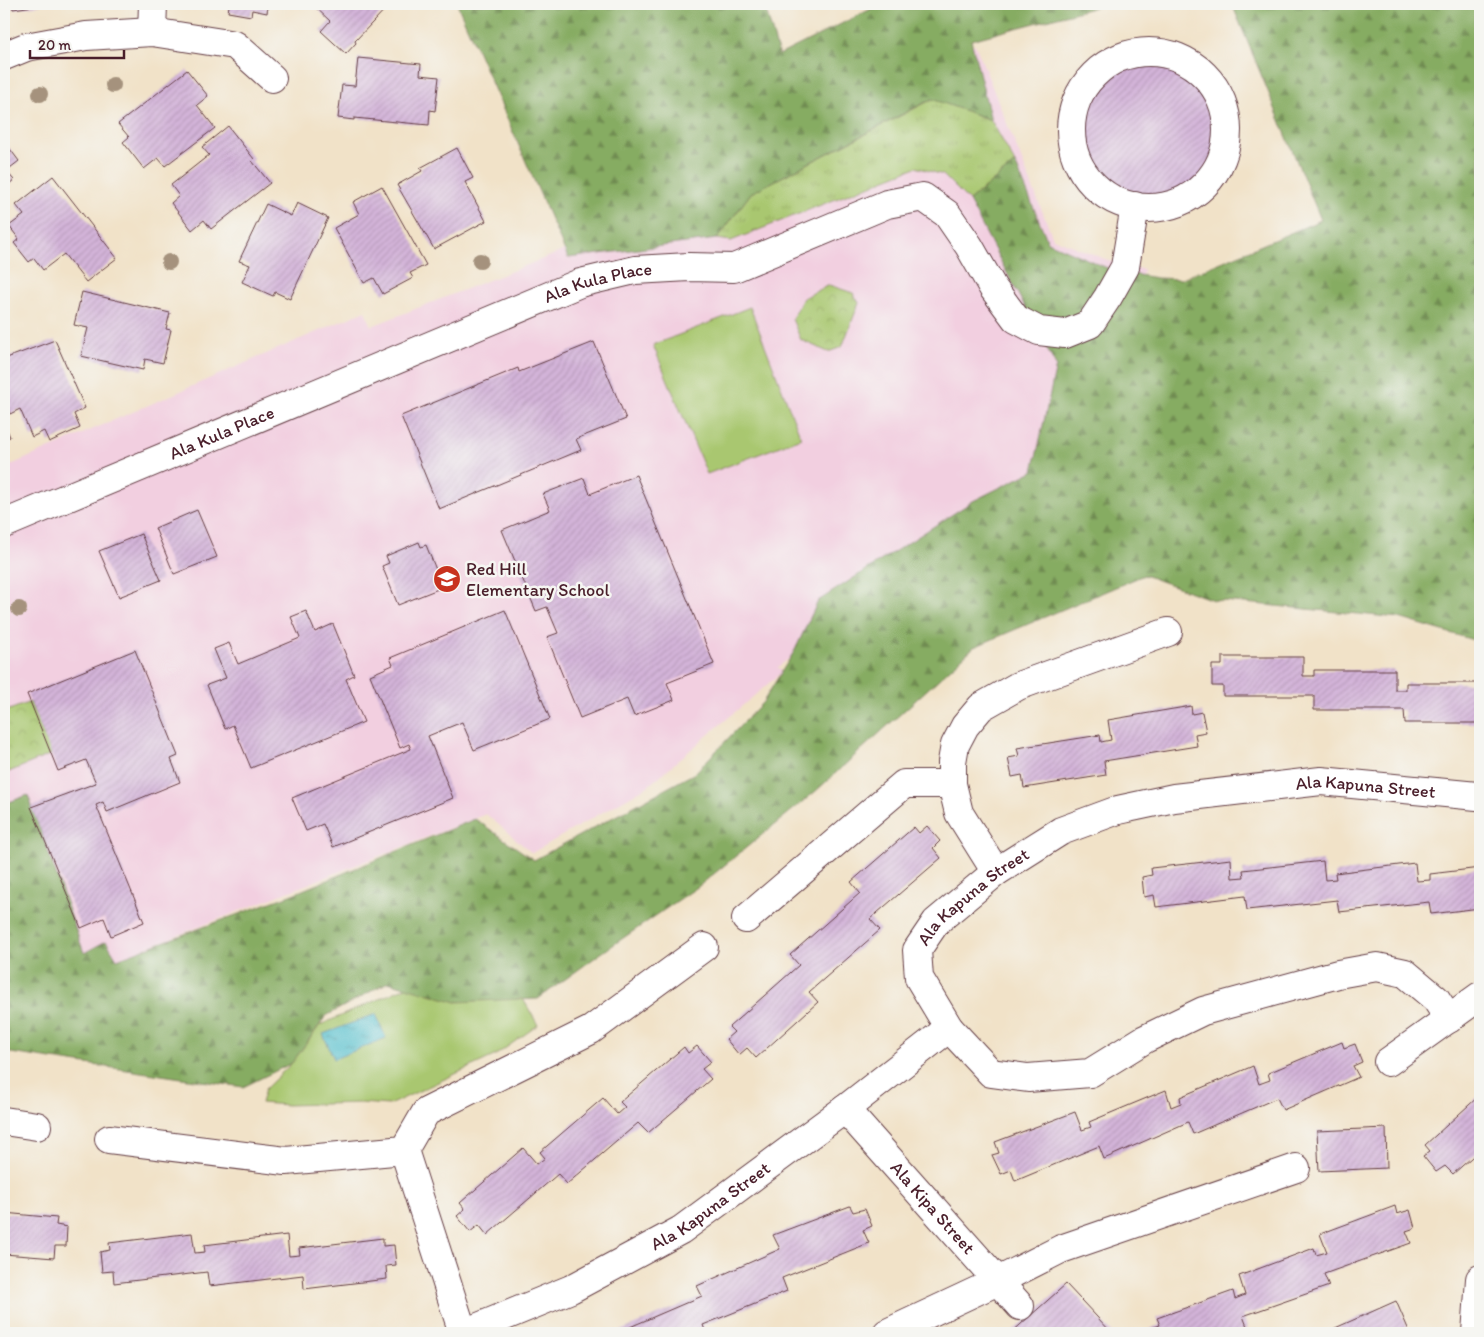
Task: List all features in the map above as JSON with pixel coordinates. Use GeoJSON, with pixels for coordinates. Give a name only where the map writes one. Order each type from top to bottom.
{"type":"FeatureCollection","features":[{"type":"Feature","properties":{"kind":"street"},"geometry":{"type":"LineString","coordinates":[[152,32],[153,4]]}},
{"type":"Feature","properties":{"kind":"street"},"geometry":{"type":"LineString","coordinates":[[4,56],[26,47],[86,36],[152,32],[235,45],[272,78]]}},
{"type":"Feature","properties":{"kind":"street"},"geometry":{"type":"LineString","coordinates":[[1144,52],[1163,53],[1181,59],[1197,68],[1211,81],[1226,115],[1227,134],[1224,152],[1216,170],[1205,184],[1190,196],[1173,204],[1154,207],[1135,206],[1117,201],[1101,191],[1088,178],[1078,162],[1073,144],[1071,125],[1075,107],[1082,90],[1094,75],[1109,63],[1126,56],[1144,52]]}},
{"type":"Feature","properties":{"kind":"street","name":"Ala Kula Place"},"geometry":{"type":"LineString","coordinates":[[4,524],[580,284],[634,270],[689,267],[734,268],[887,204],[923,198],[947,214],[969,246],[993,288],[1016,319],[1039,331],[1066,334],[1090,324],[1108,298],[1125,267],[1135,206]]}},
{"type":"Feature","properties":{"kind":"street"},"geometry":{"type":"LineString","coordinates":[[996,872],[959,812],[952,784],[952,762],[955,745],[965,726],[981,707],[1018,686],[1168,632]]}},
{"type":"Feature","properties":{"kind":"street","name":"Ala Kapuna Street"},"geometry":{"type":"LineString","coordinates":[[463,1333],[571,1289],[681,1230],[845,1109],[950,1028],[919,978],[918,950],[936,922],[996,872],[1061,831],[1118,810],[1174,798],[1321,782],[1477,796]]}},
{"type":"Feature","properties":{"kind":"street"},"geometry":{"type":"LineString","coordinates":[[746,919],[904,784],[952,784]]}},
{"type":"Feature","properties":{"kind":"street"},"geometry":{"type":"LineString","coordinates":[[463,1333],[404,1150],[426,1112],[591,1030],[704,947]]}},
{"type":"Feature","properties":{"kind":"street"},"geometry":{"type":"LineString","coordinates":[[950,1028],[991,1073],[1028,1078],[1090,1073],[1145,1039],[1203,1012],[1338,974],[1377,968],[1405,973],[1436,998],[1449,1019]]}},
{"type":"Feature","properties":{"kind":"street"},"geometry":{"type":"LineString","coordinates":[[1388,1062],[1480,996]]}},
{"type":"Feature","properties":{"kind":"street","name":"Ala Kipa Street"},"geometry":{"type":"LineString","coordinates":[[845,1109],[1020,1306]]}},
{"type":"Feature","properties":{"kind":"street"},"geometry":{"type":"LineString","coordinates":[[4,1121],[36,1126]]}},
{"type":"Feature","properties":{"kind":"street"},"geometry":{"type":"LineString","coordinates":[[109,1140],[286,1161],[404,1150]]}},
{"type":"Feature","properties":{"kind":"street"},"geometry":{"type":"LineString","coordinates":[[887,1333],[1061,1249],[1296,1168]]}},
{"type":"Feature","properties":{"kind":"street"},"geometry":{"type":"LineString","coordinates":[[1476,1333],[1480,1279]]}},
{"type":"Feature","properties":{"kind":"shaded area","name":"Red Hill Elementary School"},"geometry":{"type":"Polygon","coordinates":[[[975,44],[1053,238],[1125,267],[1144,269],[1060,474],[1004,491],[778,667],[782,672],[648,786],[532,853],[486,814],[89,970],[4,958],[4,468],[365,311],[372,326],[558,253],[975,44]]]}},
{"type":"Feature","properties":{"kind":"green space"},"geometry":{"type":"Polygon","coordinates":[[[457,4],[764,4],[779,55],[881,4],[1107,4],[971,40],[991,120],[932,99],[751,193],[717,239],[568,258],[457,4]]]}},
{"type":"Feature","properties":{"kind":"green space"},"geometry":{"type":"Polygon","coordinates":[[[1232,4],[1480,4],[1480,642],[1399,618],[1213,600],[1144,575],[974,647],[816,791],[699,886],[538,999],[456,1002],[388,982],[326,1016],[292,1063],[243,1087],[4,1052],[4,804],[28,795],[84,953],[106,941],[117,959],[298,892],[475,819],[534,860],[695,773],[763,702],[795,650],[818,601],[973,501],[1033,471],[1056,366],[969,201],[1015,163],[1048,242],[1114,271],[1157,278],[1181,279],[1321,220],[1232,4]]]}},
{"type":"Feature","properties":{"kind":"green space"},"geometry":{"type":"Polygon","coordinates":[[[933,99],[991,120],[1015,163],[969,201],[943,175],[916,167],[731,241],[717,239],[751,193],[933,99]]]}},
{"type":"Feature","properties":{"kind":"green space"},"geometry":{"type":"Polygon","coordinates":[[[829,285],[853,293],[859,303],[842,347],[828,352],[801,340],[792,319],[803,298],[829,285]]]}},
{"type":"Feature","properties":{"kind":"green space"},"geometry":{"type":"Polygon","coordinates":[[[750,307],[801,438],[707,474],[653,345],[750,307]]]}},
{"type":"Feature","properties":{"kind":"green space"},"geometry":{"type":"Polygon","coordinates":[[[30,702],[52,754],[4,774],[4,712],[30,702]]]}},
{"type":"Feature","properties":{"kind":"green space"},"geometry":{"type":"Polygon","coordinates":[[[406,987],[456,1002],[523,999],[538,1025],[496,1055],[389,1105],[360,1103],[287,1105],[261,1103],[265,1089],[292,1063],[320,1025],[406,987]]]}},
{"type":"Feature","properties":{"kind":"water"},"geometry":{"type":"Polygon","coordinates":[[[376,1014],[386,1038],[334,1059],[323,1034],[376,1014]]]}},
{"type":"Feature","properties":{"kind":"building"},"geometry":{"type":"Polygon","coordinates":[[[12,4],[41,4],[41,5],[13,9],[12,4]]]}},
{"type":"Feature","properties":{"kind":"building"},"geometry":{"type":"Polygon","coordinates":[[[221,4],[268,4],[267,13],[252,10],[251,16],[228,12],[229,6],[221,4]]]}},
{"type":"Feature","properties":{"kind":"building"},"geometry":{"type":"Polygon","coordinates":[[[312,4],[390,4],[355,41],[356,43],[346,54],[321,31],[330,21],[312,4]]]}},
{"type":"Feature","properties":{"kind":"building"},"geometry":{"type":"Polygon","coordinates":[[[358,58],[421,64],[420,75],[439,77],[435,111],[430,110],[429,125],[338,118],[342,85],[355,86],[358,58]]]}},
{"type":"Feature","properties":{"kind":"building"},"geometry":{"type":"Polygon","coordinates":[[[1149,61],[1163,62],[1176,66],[1198,81],[1213,103],[1217,116],[1217,144],[1213,157],[1198,179],[1176,194],[1163,198],[1149,199],[1135,198],[1122,194],[1100,179],[1085,157],[1081,144],[1080,130],[1081,116],[1085,103],[1100,81],[1122,66],[1135,62],[1149,61]]]}},
{"type":"Feature","properties":{"kind":"building"},"geometry":{"type":"Polygon","coordinates":[[[187,70],[208,96],[197,105],[215,128],[165,166],[158,158],[144,169],[123,142],[129,137],[118,124],[187,70]]]}},
{"type":"Feature","properties":{"kind":"building"},"geometry":{"type":"Polygon","coordinates":[[[228,126],[270,183],[211,229],[204,220],[192,230],[171,203],[179,196],[171,185],[209,155],[202,147],[228,126]]]}},
{"type":"Feature","properties":{"kind":"building"},"geometry":{"type":"Polygon","coordinates":[[[4,141],[19,161],[6,171],[14,180],[4,188],[4,141]]]}},
{"type":"Feature","properties":{"kind":"building"},"geometry":{"type":"Polygon","coordinates":[[[457,148],[473,178],[465,182],[486,221],[434,249],[397,185],[422,171],[420,168],[457,148]]]}},
{"type":"Feature","properties":{"kind":"building"},"geometry":{"type":"Polygon","coordinates":[[[53,176],[117,258],[86,282],[64,254],[43,270],[34,258],[29,262],[14,243],[19,239],[9,226],[24,215],[16,205],[53,176]]]}},
{"type":"Feature","properties":{"kind":"building"},"geometry":{"type":"Polygon","coordinates":[[[382,186],[426,265],[410,273],[413,278],[383,294],[374,278],[364,283],[334,228],[359,214],[353,202],[382,186]]]}},
{"type":"Feature","properties":{"kind":"building"},"geometry":{"type":"Polygon","coordinates":[[[297,203],[328,218],[290,299],[275,292],[273,296],[242,282],[250,265],[239,261],[266,204],[291,216],[297,203]]]}},
{"type":"Feature","properties":{"kind":"building"},"geometry":{"type":"Polygon","coordinates":[[[82,292],[170,313],[166,329],[171,330],[163,363],[145,359],[143,370],[81,356],[88,328],[74,325],[82,292]]]}},
{"type":"Feature","properties":{"kind":"building"},"geometry":{"type":"Polygon","coordinates":[[[55,340],[85,408],[74,414],[80,428],[49,442],[44,431],[32,437],[20,409],[10,414],[4,400],[4,359],[55,340]]]}},
{"type":"Feature","properties":{"kind":"building"},"geometry":{"type":"Polygon","coordinates":[[[594,342],[626,419],[576,439],[581,450],[439,509],[401,416],[518,368],[519,372],[594,342]]]}},
{"type":"Feature","properties":{"kind":"building"},"geometry":{"type":"Polygon","coordinates":[[[4,422],[10,437],[4,440],[4,422]]]}},
{"type":"Feature","properties":{"kind":"building"},"geometry":{"type":"Polygon","coordinates":[[[636,475],[714,664],[667,683],[674,700],[634,716],[627,699],[580,718],[547,637],[558,633],[547,607],[536,611],[502,530],[550,510],[543,494],[584,478],[590,494],[636,475]]]}},
{"type":"Feature","properties":{"kind":"building"},"geometry":{"type":"Polygon","coordinates":[[[197,510],[217,557],[174,574],[155,528],[197,510]]]}},
{"type":"Feature","properties":{"kind":"building"},"geometry":{"type":"Polygon","coordinates":[[[141,534],[161,580],[119,597],[99,551],[141,534]]]}},
{"type":"Feature","properties":{"kind":"building"},"geometry":{"type":"Polygon","coordinates":[[[419,542],[421,547],[426,545],[443,587],[398,605],[382,566],[389,563],[386,556],[419,542]]]}},
{"type":"Feature","properties":{"kind":"building"},"geometry":{"type":"Polygon","coordinates":[[[505,610],[550,719],[474,750],[462,722],[428,736],[453,798],[333,847],[323,824],[306,831],[292,798],[411,749],[409,744],[400,748],[370,675],[393,665],[390,658],[505,610]]]}},
{"type":"Feature","properties":{"kind":"building"},"geometry":{"type":"Polygon","coordinates":[[[306,611],[315,632],[333,624],[354,675],[346,679],[364,722],[251,768],[233,725],[225,729],[207,685],[226,678],[214,649],[229,643],[238,664],[300,638],[291,617],[306,611]]]}},
{"type":"Feature","properties":{"kind":"building"},"geometry":{"type":"Polygon","coordinates":[[[135,650],[178,756],[171,759],[180,782],[107,812],[103,802],[96,805],[144,922],[111,936],[104,918],[81,928],[31,807],[96,783],[86,760],[58,771],[27,694],[135,650]]]}},
{"type":"Feature","properties":{"kind":"building"},"geometry":{"type":"Polygon","coordinates":[[[1222,657],[1303,657],[1303,676],[1314,676],[1314,670],[1395,670],[1395,690],[1406,690],[1406,683],[1480,683],[1480,723],[1405,723],[1404,710],[1314,710],[1314,696],[1223,696],[1223,686],[1212,686],[1212,665],[1222,665],[1222,657]]]}},
{"type":"Feature","properties":{"kind":"building"},"geometry":{"type":"Polygon","coordinates":[[[1191,706],[1192,714],[1202,712],[1206,732],[1195,734],[1197,746],[1104,761],[1106,775],[1024,788],[1022,775],[1012,777],[1008,758],[1019,756],[1017,748],[1100,735],[1101,742],[1111,740],[1108,720],[1191,706]]]}},
{"type":"Feature","properties":{"kind":"building"},"geometry":{"type":"Polygon","coordinates":[[[927,826],[940,841],[933,848],[941,858],[870,919],[880,930],[809,992],[818,1002],[756,1058],[747,1048],[739,1055],[726,1039],[734,1032],[729,1027],[799,965],[790,955],[860,893],[851,882],[914,827],[919,833],[927,826]]]}},
{"type":"Feature","properties":{"kind":"building"},"geometry":{"type":"Polygon","coordinates":[[[1231,859],[1232,878],[1244,877],[1243,870],[1323,861],[1325,880],[1336,879],[1335,873],[1415,863],[1417,881],[1430,880],[1430,874],[1480,868],[1480,908],[1431,914],[1429,902],[1339,912],[1337,900],[1247,910],[1245,896],[1156,907],[1154,895],[1144,897],[1142,877],[1152,875],[1151,868],[1231,859]]]}},
{"type":"Feature","properties":{"kind":"building"},"geometry":{"type":"Polygon","coordinates":[[[1342,1042],[1344,1048],[1355,1044],[1362,1062],[1353,1066],[1359,1077],[1283,1110],[1277,1098],[1193,1134],[1188,1122],[1104,1159],[1099,1146],[1015,1181],[1011,1170],[1001,1174],[992,1155],[999,1153],[995,1142],[1075,1112],[1082,1130],[1091,1127],[1089,1122],[1166,1090],[1171,1107],[1181,1103],[1180,1097],[1253,1066],[1259,1084],[1270,1080],[1268,1073],[1342,1042]]]}},
{"type":"Feature","properties":{"kind":"building"},"geometry":{"type":"Polygon","coordinates":[[[697,1046],[711,1062],[702,1069],[711,1079],[648,1133],[638,1123],[567,1184],[558,1174],[487,1235],[479,1225],[470,1232],[457,1216],[465,1209],[460,1203],[523,1148],[537,1164],[545,1158],[540,1152],[603,1098],[617,1114],[625,1107],[620,1102],[684,1047],[688,1053],[697,1046]]]}},
{"type":"Feature","properties":{"kind":"building"},"geometry":{"type":"Polygon","coordinates":[[[1480,1095],[1480,1150],[1453,1174],[1445,1166],[1436,1172],[1423,1156],[1430,1151],[1425,1145],[1480,1095]]]}},
{"type":"Feature","properties":{"kind":"building"},"geometry":{"type":"Polygon","coordinates":[[[1386,1128],[1387,1168],[1319,1171],[1317,1131],[1386,1128]]]}},
{"type":"Feature","properties":{"kind":"building"},"geometry":{"type":"Polygon","coordinates":[[[850,1206],[853,1212],[865,1209],[872,1226],[863,1230],[869,1243],[782,1278],[787,1291],[703,1325],[706,1333],[616,1333],[702,1296],[697,1286],[780,1249],[773,1235],[850,1206]]]}},
{"type":"Feature","properties":{"kind":"building"},"geometry":{"type":"Polygon","coordinates":[[[1395,1206],[1397,1214],[1410,1210],[1415,1228],[1406,1231],[1411,1243],[1324,1274],[1329,1286],[1243,1316],[1248,1329],[1234,1333],[1151,1333],[1149,1329],[1160,1325],[1157,1318],[1233,1291],[1235,1299],[1245,1295],[1239,1276],[1314,1248],[1316,1255],[1327,1252],[1320,1234],[1395,1206]]]}},
{"type":"Feature","properties":{"kind":"building"},"geometry":{"type":"Polygon","coordinates":[[[4,1213],[57,1218],[56,1225],[67,1227],[66,1246],[55,1246],[54,1258],[4,1254],[4,1213]]]}},
{"type":"Feature","properties":{"kind":"building"},"geometry":{"type":"Polygon","coordinates":[[[192,1233],[195,1253],[205,1252],[204,1245],[287,1235],[289,1256],[300,1255],[299,1248],[383,1238],[383,1246],[394,1245],[396,1265],[386,1266],[387,1279],[304,1289],[303,1275],[209,1286],[207,1272],[114,1283],[113,1271],[102,1272],[100,1252],[110,1250],[109,1243],[192,1233]]]}},
{"type":"Feature","properties":{"kind":"building"},"geometry":{"type":"Polygon","coordinates":[[[1066,1284],[1112,1333],[1011,1333],[1066,1284]]]}},
{"type":"Feature","properties":{"kind":"building"},"geometry":{"type":"Polygon","coordinates":[[[1396,1301],[1410,1333],[1324,1333],[1396,1301]]]}},
{"type":"Feature","properties":{"kind":"place","name":"Red Hill Elementary School"},"geometry":{"type":"Point","coordinates":[447,579]}}]}
